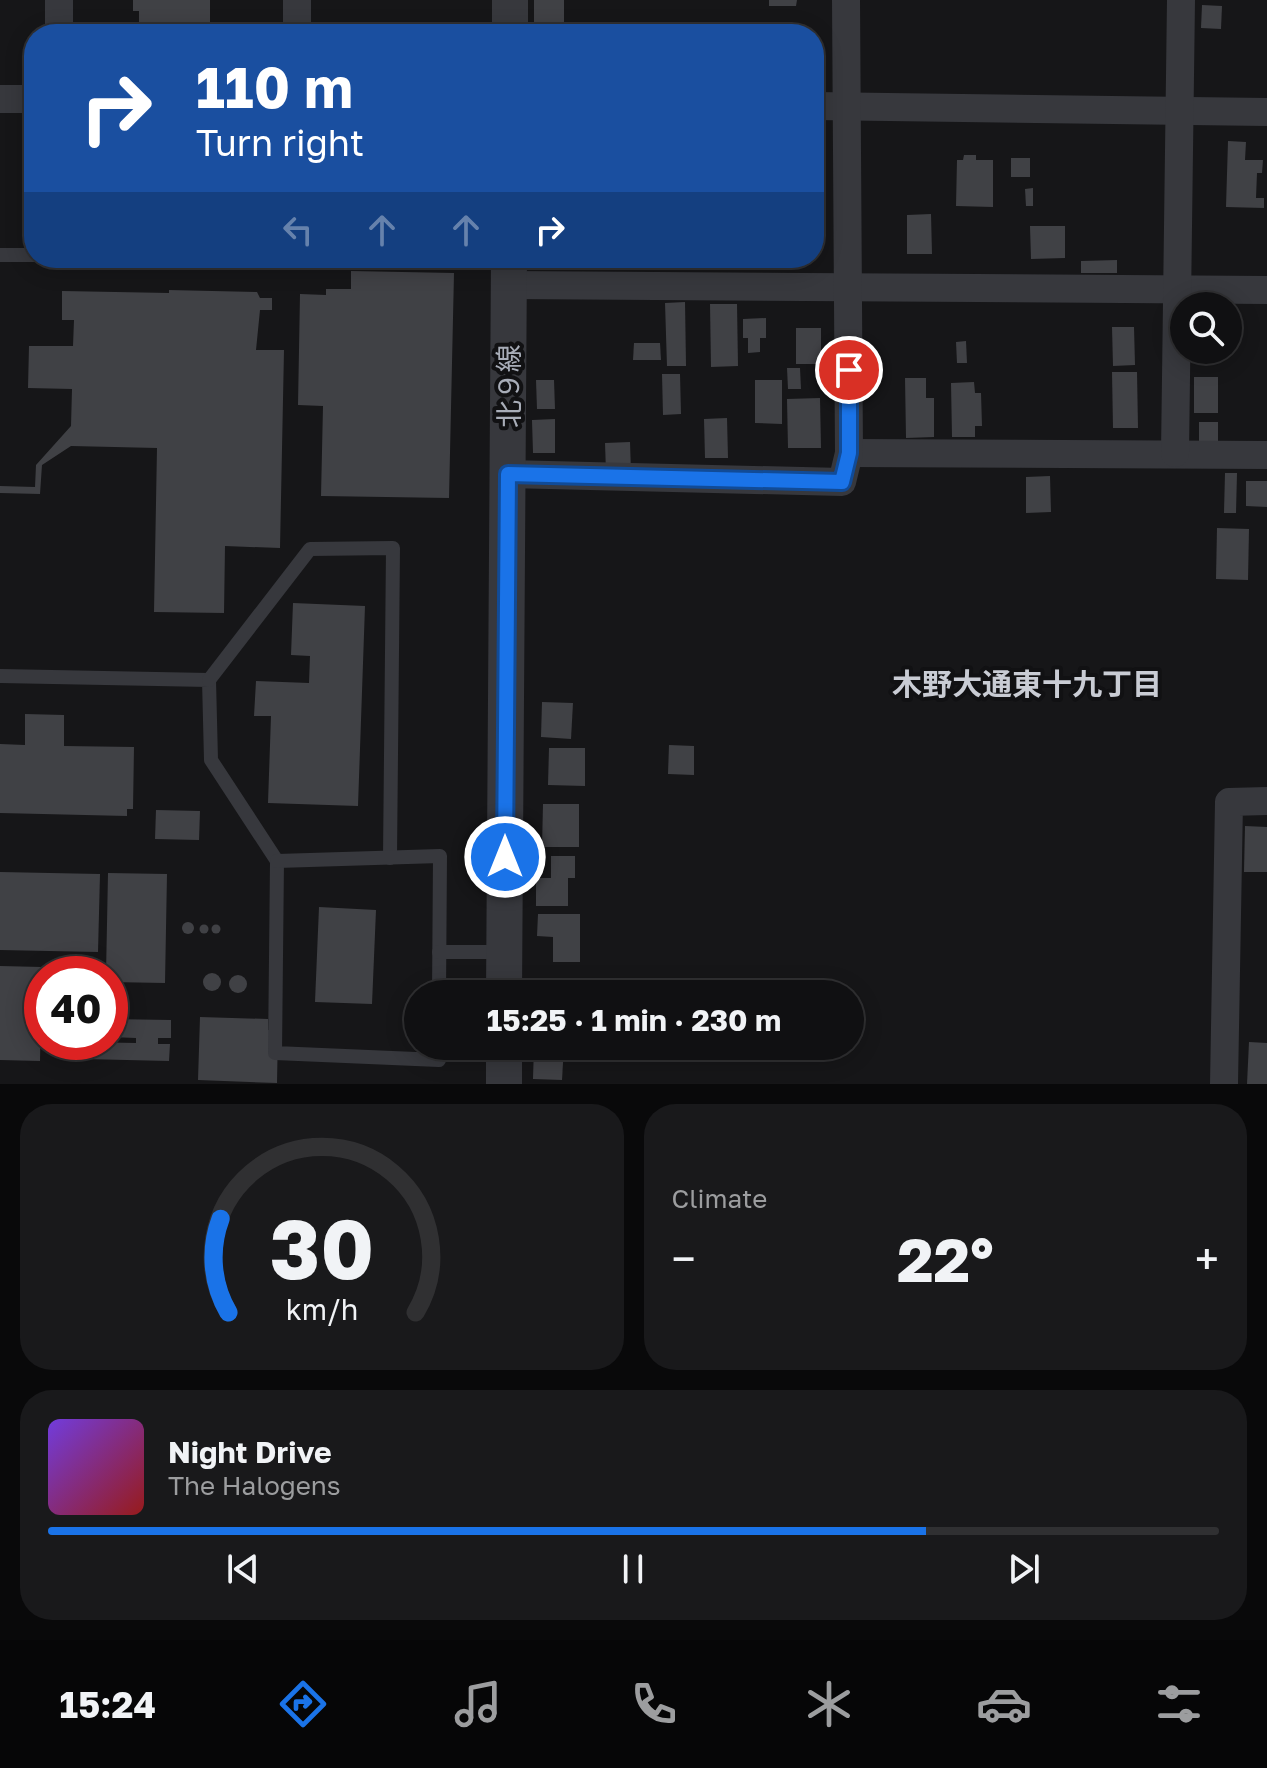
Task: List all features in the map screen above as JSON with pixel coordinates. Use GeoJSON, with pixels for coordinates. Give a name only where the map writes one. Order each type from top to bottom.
{"type":"FeatureCollection","features":[{"type":"Feature","properties":{"kind":"street"},"geometry":{"type":"LineString","coordinates":[[59,0],[59,24]]}},
{"type":"Feature","properties":{"kind":"street"},"geometry":{"type":"LineString","coordinates":[[297,0],[297,24]]}},
{"type":"Feature","properties":{"kind":"street"},"geometry":{"type":"LineString","coordinates":[[510,0],[510,24]]}},
{"type":"Feature","properties":{"kind":"street"},"geometry":{"type":"LineString","coordinates":[[508,474],[842,482],[849,453],[846,0]]}},
{"type":"Feature","properties":{"kind":"street"},"geometry":{"type":"LineString","coordinates":[[1175,453],[1181,0]]}},
{"type":"Feature","properties":{"kind":"street"},"geometry":{"type":"LineString","coordinates":[[0,99],[24,99]]}},
{"type":"Feature","properties":{"kind":"street"},"geometry":{"type":"LineString","coordinates":[[824,106],[1267,112]]}},
{"type":"Feature","properties":{"kind":"street"},"geometry":{"type":"LineString","coordinates":[[509,272],[849,286],[1267,290]]}},
{"type":"Feature","properties":{"kind":"street","name":"北９線"},"geometry":{"type":"LineString","coordinates":[[504,980],[509,272]]}},
{"type":"Feature","properties":{"kind":"street"},"geometry":{"type":"LineString","coordinates":[[849,453],[1267,455]]}},
{"type":"Feature","properties":{"kind":"street"},"geometry":{"type":"LineString","coordinates":[[1224,1084],[1229,802],[1267,801]]}},
{"type":"Feature","properties":{"kind":"street"},"geometry":{"type":"LineString","coordinates":[[504,1060],[504,1084]]}},
{"type":"Feature","properties":{"kind":"lane"},"geometry":{"type":"LineString","coordinates":[[0,255],[24,255]]}},
{"type":"Feature","properties":{"kind":"lane"},"geometry":{"type":"LineString","coordinates":[[390,858],[393,548],[310,549],[209,680],[211,760],[277,861],[275,1053],[404,1059]]}},
{"type":"Feature","properties":{"kind":"lane"},"geometry":{"type":"LineString","coordinates":[[0,676],[209,680]]}},
{"type":"Feature","properties":{"kind":"lane"},"geometry":{"type":"LineString","coordinates":[[277,861],[440,856],[439,980]]}},
{"type":"Feature","properties":{"kind":"lane"},"geometry":{"type":"LineString","coordinates":[[439,952],[505,953]]}},
{"type":"Feature","properties":{"kind":"building"},"geometry":{"type":"Polygon","coordinates":[[[133,0],[210,0],[210,24],[139,24],[139,11],[133,11],[133,0]]]}},
{"type":"Feature","properties":{"kind":"building"},"geometry":{"type":"Polygon","coordinates":[[[534,0],[564,0],[564,24],[534,24],[534,0]]]}},
{"type":"Feature","properties":{"kind":"building"},"geometry":{"type":"Polygon","coordinates":[[[769,0],[797,0],[796,6],[769,6],[769,0]]]}},
{"type":"Feature","properties":{"kind":"building"},"geometry":{"type":"Polygon","coordinates":[[[1202,5],[1222,6],[1221,29],[1201,28],[1202,5]]]}},
{"type":"Feature","properties":{"kind":"building"},"geometry":{"type":"Polygon","coordinates":[[[1228,141],[1246,142],[1245,160],[1263,160],[1262,173],[1257,173],[1256,198],[1264,198],[1264,208],[1226,207],[1228,141]]]}},
{"type":"Feature","properties":{"kind":"building"},"geometry":{"type":"Polygon","coordinates":[[[964,155],[976,155],[976,160],[993,160],[993,207],[956,206],[957,160],[963,160],[964,155]]]}},
{"type":"Feature","properties":{"kind":"building"},"geometry":{"type":"Polygon","coordinates":[[[1011,158],[1030,158],[1030,177],[1011,177],[1011,158]]]}},
{"type":"Feature","properties":{"kind":"building"},"geometry":{"type":"Polygon","coordinates":[[[1033,188],[1033,206],[1026,206],[1025,189],[1033,188]]]}},
{"type":"Feature","properties":{"kind":"building"},"geometry":{"type":"Polygon","coordinates":[[[931,214],[932,254],[907,254],[907,215],[931,214]]]}},
{"type":"Feature","properties":{"kind":"building"},"geometry":{"type":"Polygon","coordinates":[[[1030,226],[1065,226],[1065,258],[1031,259],[1030,226]]]}},
{"type":"Feature","properties":{"kind":"building"},"geometry":{"type":"Polygon","coordinates":[[[1117,260],[1117,273],[1081,273],[1081,261],[1117,260]]]}},
{"type":"Feature","properties":{"kind":"building"},"geometry":{"type":"Polygon","coordinates":[[[351,271],[454,273],[449,498],[321,496],[323,406],[298,405],[300,294],[326,295],[326,289],[351,289],[351,271]]]}},
{"type":"Feature","properties":{"kind":"building"},"geometry":{"type":"Polygon","coordinates":[[[169,290],[257,292],[260,298],[272,298],[272,310],[260,310],[256,350],[284,350],[280,548],[225,546],[224,613],[154,612],[157,448],[71,446],[42,465],[40,494],[0,493],[0,486],[35,487],[36,465],[71,426],[72,389],[28,388],[29,346],[73,346],[74,320],[62,320],[62,291],[169,293],[169,290]]]}},
{"type":"Feature","properties":{"kind":"building"},"geometry":{"type":"Polygon","coordinates":[[[685,302],[686,366],[667,366],[665,303],[685,302]]]}},
{"type":"Feature","properties":{"kind":"building"},"geometry":{"type":"Polygon","coordinates":[[[710,304],[737,304],[738,366],[711,367],[710,304]]]}},
{"type":"Feature","properties":{"kind":"building"},"geometry":{"type":"Polygon","coordinates":[[[766,318],[766,338],[760,338],[760,352],[748,353],[748,338],[743,338],[743,319],[766,318]]]}},
{"type":"Feature","properties":{"kind":"building"},"geometry":{"type":"Polygon","coordinates":[[[1112,327],[1134,327],[1135,365],[1113,366],[1112,327]]]}},
{"type":"Feature","properties":{"kind":"building"},"geometry":{"type":"Polygon","coordinates":[[[796,328],[821,328],[821,364],[796,364],[796,328]]]}},
{"type":"Feature","properties":{"kind":"building"},"geometry":{"type":"Polygon","coordinates":[[[966,341],[967,363],[957,363],[956,342],[966,341]]]}},
{"type":"Feature","properties":{"kind":"building"},"geometry":{"type":"Polygon","coordinates":[[[634,343],[660,343],[661,360],[633,360],[634,343]]]}},
{"type":"Feature","properties":{"kind":"building"},"geometry":{"type":"Polygon","coordinates":[[[787,368],[800,368],[801,389],[788,389],[787,368]]]}},
{"type":"Feature","properties":{"kind":"building"},"geometry":{"type":"Polygon","coordinates":[[[1112,372],[1137,372],[1138,428],[1113,428],[1112,372]]]}},
{"type":"Feature","properties":{"kind":"building"},"geometry":{"type":"Polygon","coordinates":[[[662,374],[680,374],[681,414],[663,415],[662,374]]]}},
{"type":"Feature","properties":{"kind":"building"},"geometry":{"type":"Polygon","coordinates":[[[1194,377],[1218,377],[1218,413],[1194,413],[1194,377]]]}},
{"type":"Feature","properties":{"kind":"building"},"geometry":{"type":"Polygon","coordinates":[[[905,378],[926,378],[926,398],[934,398],[934,437],[906,438],[905,378]]]}},
{"type":"Feature","properties":{"kind":"building"},"geometry":{"type":"Polygon","coordinates":[[[536,380],[554,380],[555,409],[537,409],[536,380]]]}},
{"type":"Feature","properties":{"kind":"building"},"geometry":{"type":"Polygon","coordinates":[[[755,380],[782,380],[782,424],[755,423],[755,380]]]}},
{"type":"Feature","properties":{"kind":"building"},"geometry":{"type":"Polygon","coordinates":[[[974,382],[975,393],[981,393],[982,426],[975,426],[975,437],[952,437],[951,383],[974,382]]]}},
{"type":"Feature","properties":{"kind":"building"},"geometry":{"type":"Polygon","coordinates":[[[820,398],[821,448],[788,448],[787,399],[820,398]]]}},
{"type":"Feature","properties":{"kind":"building"},"geometry":{"type":"Polygon","coordinates":[[[727,418],[728,458],[705,458],[704,419],[727,418]]]}},
{"type":"Feature","properties":{"kind":"building"},"geometry":{"type":"Polygon","coordinates":[[[555,419],[555,453],[533,453],[532,420],[555,419]]]}},
{"type":"Feature","properties":{"kind":"building"},"geometry":{"type":"Polygon","coordinates":[[[1199,422],[1218,422],[1218,445],[1199,445],[1199,422]]]}},
{"type":"Feature","properties":{"kind":"building"},"geometry":{"type":"Polygon","coordinates":[[[630,442],[631,472],[606,472],[605,443],[630,442]]]}},
{"type":"Feature","properties":{"kind":"building"},"geometry":{"type":"Polygon","coordinates":[[[1225,473],[1237,473],[1236,513],[1224,513],[1225,473]]]}},
{"type":"Feature","properties":{"kind":"building"},"geometry":{"type":"Polygon","coordinates":[[[1050,476],[1051,512],[1026,513],[1026,477],[1050,476]]]}},
{"type":"Feature","properties":{"kind":"building"},"geometry":{"type":"Polygon","coordinates":[[[1246,481],[1267,481],[1267,507],[1246,506],[1246,481]]]}},
{"type":"Feature","properties":{"kind":"building"},"geometry":{"type":"Polygon","coordinates":[[[1217,528],[1249,529],[1248,580],[1216,579],[1217,528]]]}},
{"type":"Feature","properties":{"kind":"building"},"geometry":{"type":"Polygon","coordinates":[[[293,603],[365,606],[358,806],[268,803],[271,716],[254,716],[256,681],[309,683],[310,656],[291,655],[293,603]]]}},
{"type":"Feature","properties":{"kind":"building"},"geometry":{"type":"Polygon","coordinates":[[[542,702],[573,703],[571,739],[541,737],[542,702]]]}},
{"type":"Feature","properties":{"kind":"building"},"geometry":{"type":"Polygon","coordinates":[[[25,714],[64,715],[64,746],[134,747],[133,809],[127,809],[127,816],[0,813],[0,744],[25,745],[25,714]]]}},
{"type":"Feature","properties":{"kind":"building"},"geometry":{"type":"Polygon","coordinates":[[[669,745],[694,746],[694,775],[668,774],[669,745]]]}},
{"type":"Feature","properties":{"kind":"building"},"geometry":{"type":"Polygon","coordinates":[[[549,748],[585,748],[585,786],[548,785],[549,748]]]}},
{"type":"Feature","properties":{"kind":"building"},"geometry":{"type":"Polygon","coordinates":[[[543,804],[579,804],[579,847],[542,847],[543,804]]]}},
{"type":"Feature","properties":{"kind":"building"},"geometry":{"type":"Polygon","coordinates":[[[156,810],[200,811],[199,840],[155,839],[156,810]]]}},
{"type":"Feature","properties":{"kind":"building"},"geometry":{"type":"Polygon","coordinates":[[[1245,826],[1267,827],[1267,872],[1244,872],[1245,826]]]}},
{"type":"Feature","properties":{"kind":"building"},"geometry":{"type":"Polygon","coordinates":[[[551,856],[575,856],[575,878],[568,878],[568,906],[536,906],[536,878],[551,878],[551,856]]]}},
{"type":"Feature","properties":{"kind":"building"},"geometry":{"type":"Polygon","coordinates":[[[0,872],[100,874],[98,952],[0,950],[0,872]]]}},
{"type":"Feature","properties":{"kind":"building"},"geometry":{"type":"Polygon","coordinates":[[[108,873],[167,874],[165,983],[128,982],[128,956],[106,956],[108,873]]]}},
{"type":"Feature","properties":{"kind":"building"},"geometry":{"type":"Polygon","coordinates":[[[319,907],[376,910],[372,1004],[315,1002],[319,907]]]}},
{"type":"Feature","properties":{"kind":"building"},"geometry":{"type":"Polygon","coordinates":[[[538,914],[580,914],[580,962],[553,962],[553,937],[537,936],[538,914]]]}},
{"type":"Feature","properties":{"kind":"building"},"geometry":{"type":"Polygon","coordinates":[[[183,923],[193,923],[193,933],[183,933],[183,923]]]}},
{"type":"Feature","properties":{"kind":"building"},"geometry":{"type":"Polygon","coordinates":[[[204,924],[209,929],[204,934],[199,929],[204,924]]]}},
{"type":"Feature","properties":{"kind":"building"},"geometry":{"type":"Polygon","coordinates":[[[216,924],[221,929],[216,934],[211,929],[216,924]]]}},
{"type":"Feature","properties":{"kind":"building"},"geometry":{"type":"Polygon","coordinates":[[[0,966],[24,967],[24,1060],[40,1061],[0,1060],[0,966]]]}},
{"type":"Feature","properties":{"kind":"building"},"geometry":{"type":"Polygon","coordinates":[[[212,973],[221,982],[212,991],[203,982],[212,973]]]}},
{"type":"Feature","properties":{"kind":"building"},"geometry":{"type":"Polygon","coordinates":[[[238,975],[247,984],[238,993],[229,984],[238,975]]]}},
{"type":"Feature","properties":{"kind":"building"},"geometry":{"type":"Polygon","coordinates":[[[200,1017],[268,1019],[268,1030],[278,1030],[277,1083],[198,1080],[200,1017]]]}},
{"type":"Feature","properties":{"kind":"building"},"geometry":{"type":"Polygon","coordinates":[[[128,1019],[171,1020],[171,1038],[158,1038],[158,1044],[170,1044],[169,1061],[126,1060],[128,1043],[136,1043],[136,1038],[128,1038],[128,1019]]]}},
{"type":"Feature","properties":{"kind":"building"},"geometry":{"type":"Polygon","coordinates":[[[1249,1042],[1267,1043],[1267,1084],[1247,1084],[1249,1042]]]}},
{"type":"Feature","properties":{"kind":"building"},"geometry":{"type":"Polygon","coordinates":[[[534,1060],[563,1060],[562,1080],[533,1079],[534,1060]]]}},
{"type":"Feature","properties":{"kind":"district","name":"木野大通東十九丁目"},"geometry":{"type":"Point","coordinates":[1027,684]}},
{"type":"Feature","properties":{"kind":"route"},"geometry":{"type":"LineString","coordinates":[[505,857],[508,474],[842,482],[849,453],[849,370]]}}]}
